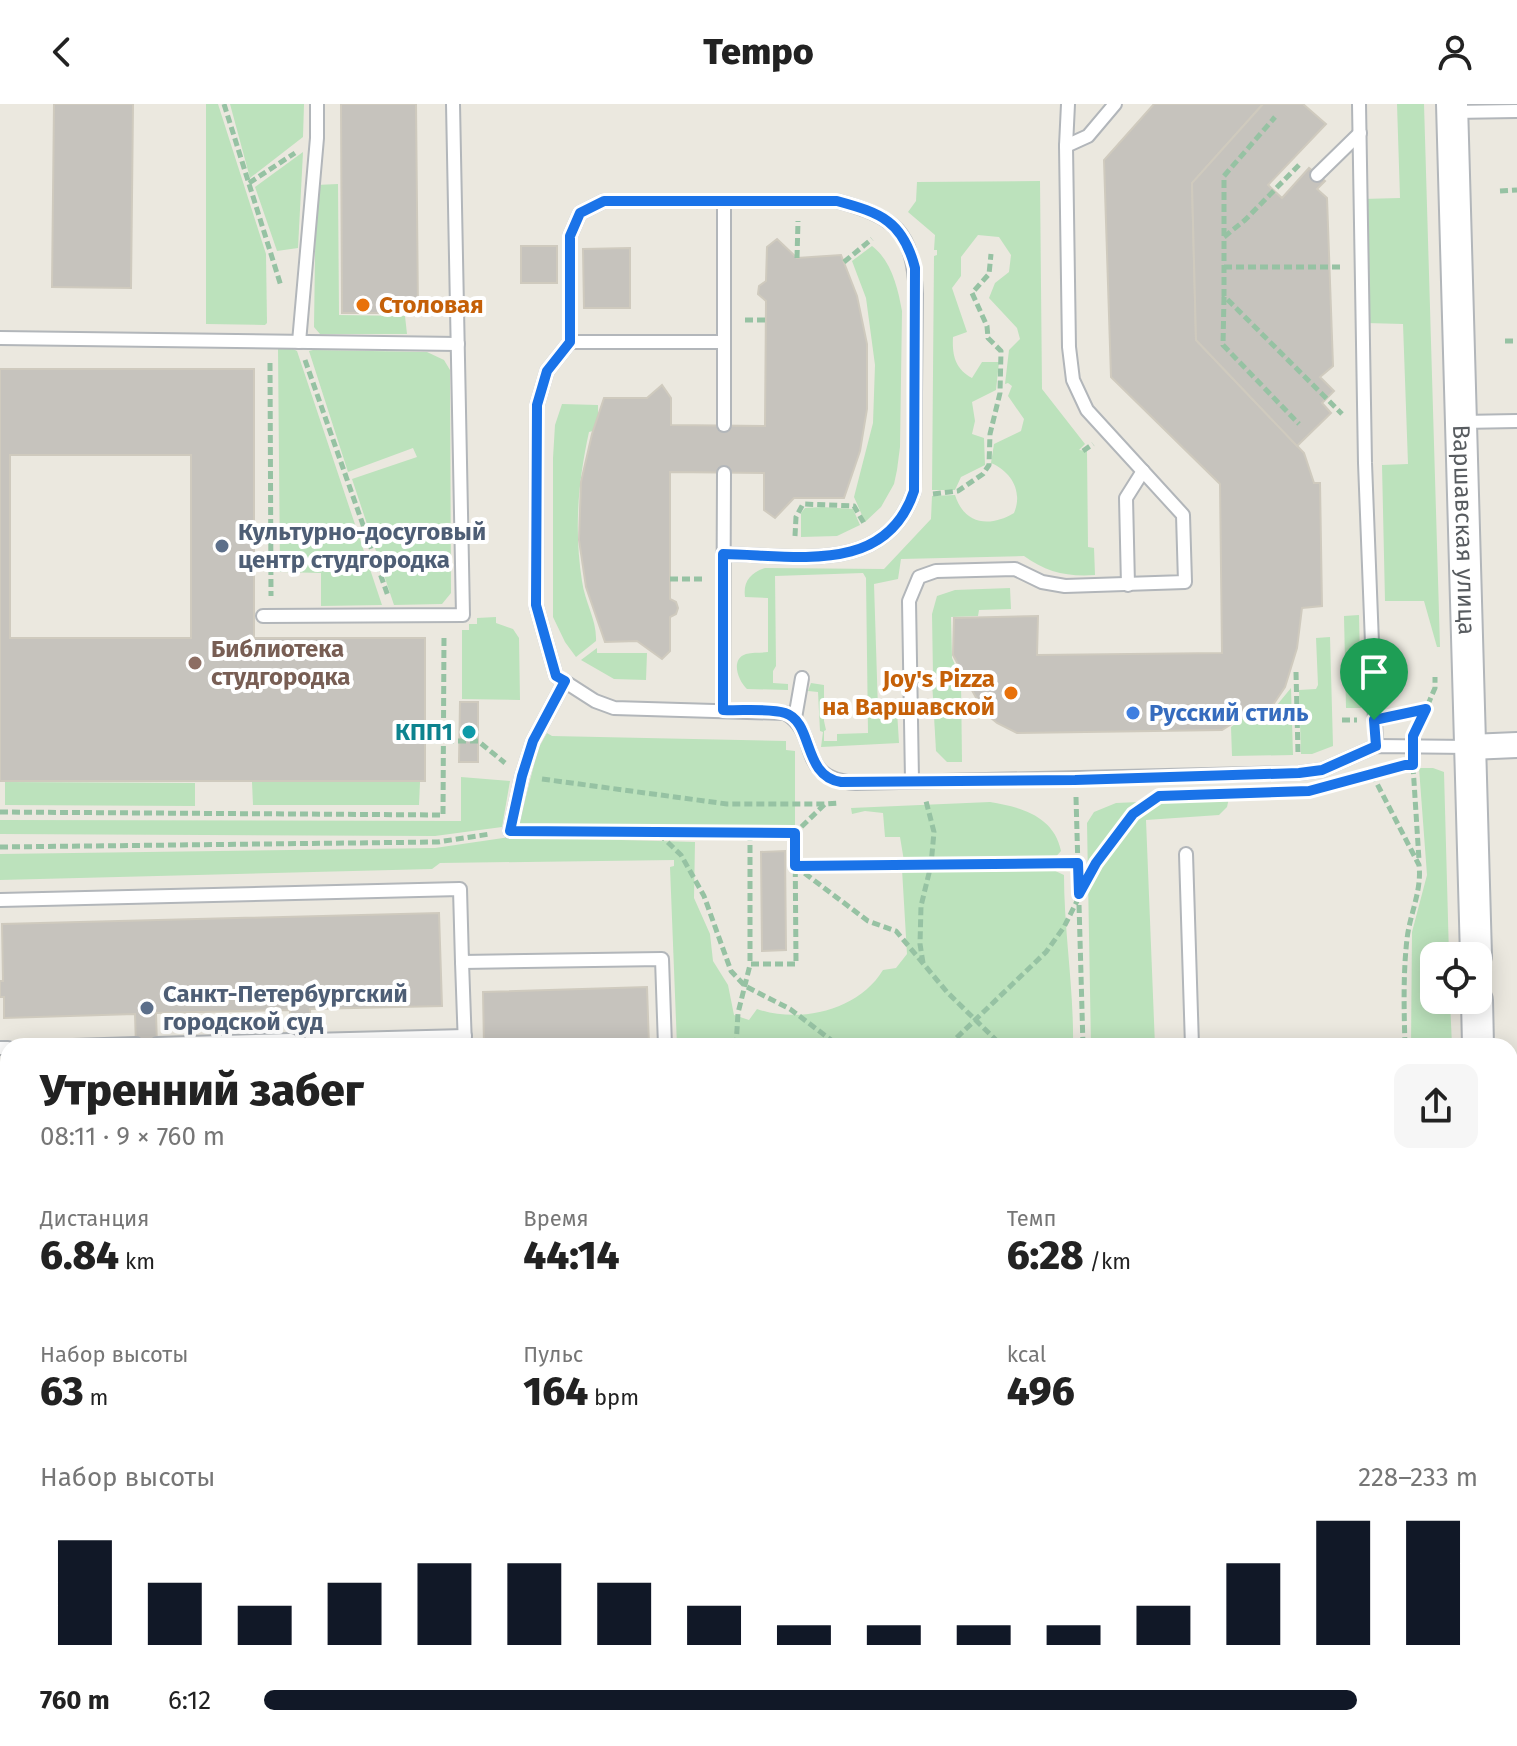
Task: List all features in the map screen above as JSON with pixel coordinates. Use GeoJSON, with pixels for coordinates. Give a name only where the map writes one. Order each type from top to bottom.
{"type":"FeatureCollection","features":[{"type":"Feature","properties":{"kind":"street","name":"Варшавская улица"},"geometry":{"type":"LineString","coordinates":[[1452,108],[1476,942]]}},
{"type":"Feature","properties":{"kind":"street"},"geometry":{"type":"LineString","coordinates":[[1470,747],[1517,745]]}},
{"type":"Feature","properties":{"kind":"street"},"geometry":{"type":"LineString","coordinates":[[1477,1014],[1478,1038]]}},
{"type":"Feature","properties":{"kind":"lane"},"geometry":{"type":"LineString","coordinates":[[299,342],[317,138],[317,104]]}},
{"type":"Feature","properties":{"kind":"lane"},"geometry":{"type":"LineString","coordinates":[[263,616],[463,615],[453,104]]}},
{"type":"Feature","properties":{"kind":"lane"},"geometry":{"type":"LineString","coordinates":[[912,780],[909,601],[919,577],[936,571],[1015,569],[1042,582],[1065,586],[1185,582],[1183,515],[1087,410],[1073,380],[1069,347],[1068,104]]}},
{"type":"Feature","properties":{"kind":"lane"},"geometry":{"type":"LineString","coordinates":[[1066,146],[1088,136],[1115,104]]}},
{"type":"Feature","properties":{"kind":"lane"},"geometry":{"type":"LineString","coordinates":[[1359,104],[1365,463],[1376,746]]}},
{"type":"Feature","properties":{"kind":"lane"},"geometry":{"type":"LineString","coordinates":[[1452,108],[1517,111]]}},
{"type":"Feature","properties":{"kind":"lane"},"geometry":{"type":"LineString","coordinates":[[1317,175],[1360,133]]}},
{"type":"Feature","properties":{"kind":"lane"},"geometry":{"type":"LineString","coordinates":[[723,554],[831,556],[864,550],[907,513],[914,491],[915,268],[909,244],[895,226],[869,210],[837,201],[604,201],[580,213],[570,236],[570,342],[547,371],[537,405],[536,605],[556,676],[595,701],[614,708],[785,713],[795,718]]}},
{"type":"Feature","properties":{"kind":"lane"},"geometry":{"type":"LineString","coordinates":[[724,202],[724,425]]}},
{"type":"Feature","properties":{"kind":"lane"},"geometry":{"type":"LineString","coordinates":[[0,338],[458,344]]}},
{"type":"Feature","properties":{"kind":"lane"},"geometry":{"type":"LineString","coordinates":[[570,342],[724,342]]}},
{"type":"Feature","properties":{"kind":"lane"},"geometry":{"type":"LineString","coordinates":[[1461,422],[1517,421]]}},
{"type":"Feature","properties":{"kind":"lane"},"geometry":{"type":"LineString","coordinates":[[1128,585],[1126,498],[1143,471]]}},
{"type":"Feature","properties":{"kind":"lane"},"geometry":{"type":"LineString","coordinates":[[723,710],[724,473]]}},
{"type":"Feature","properties":{"kind":"lane"},"geometry":{"type":"LineString","coordinates":[[802,678],[795,718],[816,767],[835,781],[1075,780],[1299,773],[1322,770],[1376,746],[1470,747]]}},
{"type":"Feature","properties":{"kind":"lane"},"geometry":{"type":"LineString","coordinates":[[510,831],[533,741],[565,681]]}},
{"type":"Feature","properties":{"kind":"lane"},"geometry":{"type":"LineString","coordinates":[[1186,854],[1192,1038]]}},
{"type":"Feature","properties":{"kind":"lane"},"geometry":{"type":"LineString","coordinates":[[0,900],[460,889],[465,1038]]}},
{"type":"Feature","properties":{"kind":"lane"},"geometry":{"type":"LineString","coordinates":[[462,962],[662,959],[665,1038]]}},
{"type":"Feature","properties":{"kind":"path"},"geometry":{"type":"LineString","coordinates":[[1275,117],[1224,176],[1223,345],[1299,424]]}},
{"type":"Feature","properties":{"kind":"path"},"geometry":{"type":"LineString","coordinates":[[249,183],[317,138]]}},
{"type":"Feature","properties":{"kind":"path"},"geometry":{"type":"LineString","coordinates":[[1224,237],[1294,170]]}},
{"type":"Feature","properties":{"kind":"path"},"geometry":{"type":"LineString","coordinates":[[1500,191],[1517,190]]}},
{"type":"Feature","properties":{"kind":"path"},"geometry":{"type":"LineString","coordinates":[[797,258],[798,216]]}},
{"type":"Feature","properties":{"kind":"path"},"geometry":{"type":"LineString","coordinates":[[844,262],[872,239]]}},
{"type":"Feature","properties":{"kind":"path"},"geometry":{"type":"LineString","coordinates":[[932,494],[958,491],[983,474],[989,465],[990,434],[1000,393],[1001,351],[988,338],[987,326],[972,293],[989,274],[991,254]]}},
{"type":"Feature","properties":{"kind":"path"},"geometry":{"type":"LineString","coordinates":[[1224,267],[1330,267]]}},
{"type":"Feature","properties":{"kind":"path"},"geometry":{"type":"LineString","coordinates":[[1224,296],[1345,417]]}},
{"type":"Feature","properties":{"kind":"path"},"geometry":{"type":"LineString","coordinates":[[744,320],[766,320]]}},
{"type":"Feature","properties":{"kind":"path"},"geometry":{"type":"LineString","coordinates":[[1505,341],[1517,341]]}},
{"type":"Feature","properties":{"kind":"path"},"geometry":{"type":"LineString","coordinates":[[263,616],[273,592],[269,342]]}},
{"type":"Feature","properties":{"kind":"path"},"geometry":{"type":"LineString","coordinates":[[795,540],[796,517],[803,504],[854,506],[875,543]]}},
{"type":"Feature","properties":{"kind":"path"},"geometry":{"type":"LineString","coordinates":[[670,579],[706,579]]}},
{"type":"Feature","properties":{"kind":"path"},"geometry":{"type":"LineString","coordinates":[[0,812],[443,815],[445,615]]}},
{"type":"Feature","properties":{"kind":"path"},"geometry":{"type":"LineString","coordinates":[[1405,1038],[1407,936],[1421,881],[1413,736],[1435,688],[1435,664]]}},
{"type":"Feature","properties":{"kind":"path"},"geometry":{"type":"LineString","coordinates":[[1296,672],[1298,758]]}},
{"type":"Feature","properties":{"kind":"path"},"geometry":{"type":"LineString","coordinates":[[1342,720],[1374,720],[1426,709]]}},
{"type":"Feature","properties":{"kind":"path"},"geometry":{"type":"LineString","coordinates":[[434,741],[478,741],[507,765]]}},
{"type":"Feature","properties":{"kind":"path"},"geometry":{"type":"LineString","coordinates":[[1405,765],[1422,764]]}},
{"type":"Feature","properties":{"kind":"path"},"geometry":{"type":"LineString","coordinates":[[1359,777],[1394,768]]}},
{"type":"Feature","properties":{"kind":"path"},"geometry":{"type":"LineString","coordinates":[[1372,774],[1419,865]]}},
{"type":"Feature","properties":{"kind":"path"},"geometry":{"type":"LineString","coordinates":[[533,777],[727,804],[840,803]]}},
{"type":"Feature","properties":{"kind":"path"},"geometry":{"type":"LineString","coordinates":[[1075,780],[1083,1038]]}},
{"type":"Feature","properties":{"kind":"path"},"geometry":{"type":"LineString","coordinates":[[956,1038],[1046,952],[1064,927],[1096,863],[1133,814],[1159,796],[1145,796]]}},
{"type":"Feature","properties":{"kind":"path"},"geometry":{"type":"LineString","coordinates":[[1061,798],[1090,798]]}},
{"type":"Feature","properties":{"kind":"path"},"geometry":{"type":"LineString","coordinates":[[912,801],[941,800]]}},
{"type":"Feature","properties":{"kind":"path"},"geometry":{"type":"LineString","coordinates":[[923,964],[921,906],[931,865],[934,832],[926,801]]}},
{"type":"Feature","properties":{"kind":"path"},"geometry":{"type":"LineString","coordinates":[[0,847],[438,842],[510,831],[795,833],[825,804]]}},
{"type":"Feature","properties":{"kind":"path"},"geometry":{"type":"LineString","coordinates":[[736,1038],[738,1013],[750,964],[750,833]]}},
{"type":"Feature","properties":{"kind":"path"},"geometry":{"type":"LineString","coordinates":[[750,964],[796,964],[795,833]]}},
{"type":"Feature","properties":{"kind":"path"},"geometry":{"type":"LineString","coordinates":[[658,834],[681,855],[704,896],[731,971],[745,986],[790,1009],[828,1038]]}},
{"type":"Feature","properties":{"kind":"path"},"geometry":{"type":"LineString","coordinates":[[795,866],[1078,863]]}},
{"type":"Feature","properties":{"kind":"path"},"geometry":{"type":"LineString","coordinates":[[795,866],[868,921],[896,931],[947,992],[994,1038]]}},
{"type":"Feature","properties":{"kind":"green space"},"geometry":{"type":"Polygon","coordinates":[[[206,104],[218,104],[266,254],[265,325],[206,324],[206,104]]]}},
{"type":"Feature","properties":{"kind":"green space"},"geometry":{"type":"Polygon","coordinates":[[[230,104],[304,104],[303,137],[250,178],[230,104]]]}},
{"type":"Feature","properties":{"kind":"green space"},"geometry":{"type":"Polygon","coordinates":[[[1397,104],[1424,104],[1440,647],[1437,647],[1424,601],[1385,601],[1382,465],[1408,464],[1403,324],[1366,323],[1362,199],[1400,198],[1397,104]]]}},
{"type":"Feature","properties":{"kind":"green space"},"geometry":{"type":"Polygon","coordinates":[[[303,152],[298,248],[277,251],[255,187],[303,152]]]}},
{"type":"Feature","properties":{"kind":"green space"},"geometry":{"type":"Polygon","coordinates":[[[1040,181],[1042,389],[1085,444],[1079,450],[1087,451],[1088,547],[1094,548],[1095,575],[1057,572],[1024,556],[901,559],[898,579],[874,584],[878,710],[897,711],[899,743],[821,747],[823,732],[820,731],[818,692],[808,691],[811,683],[824,685],[824,741],[837,741],[837,734],[868,733],[866,578],[863,573],[775,576],[776,666],[773,683],[788,684],[788,690],[747,689],[739,676],[737,665],[741,657],[749,653],[768,652],[768,598],[745,597],[746,583],[752,575],[765,568],[884,569],[931,519],[932,496],[955,495],[964,512],[987,522],[1014,513],[1017,498],[1014,484],[1005,472],[991,463],[994,444],[1021,431],[1024,419],[1008,396],[1012,386],[1005,384],[1009,350],[1020,339],[1017,328],[989,298],[995,283],[1009,272],[1011,255],[999,237],[978,235],[961,257],[961,276],[952,288],[967,332],[953,337],[954,356],[958,366],[972,378],[982,362],[999,362],[996,390],[972,402],[975,421],[972,434],[984,438],[985,465],[961,477],[955,490],[932,490],[934,256],[937,250],[934,250],[935,235],[908,212],[916,201],[917,182],[1040,181]]]}},
{"type":"Feature","properties":{"kind":"green space"},"geometry":{"type":"Polygon","coordinates":[[[338,184],[339,315],[405,316],[407,334],[320,334],[314,327],[316,185],[338,184]]]}},
{"type":"Feature","properties":{"kind":"green space"},"geometry":{"type":"Polygon","coordinates":[[[872,246],[889,267],[902,311],[900,447],[894,484],[881,507],[865,522],[854,497],[873,423],[875,365],[866,298],[852,261],[872,246]]]}},
{"type":"Feature","properties":{"kind":"green space"},"geometry":{"type":"Polygon","coordinates":[[[278,349],[297,351],[382,605],[321,606],[321,573],[280,572],[278,349]]]}},
{"type":"Feature","properties":{"kind":"green space"},"geometry":{"type":"Polygon","coordinates":[[[309,351],[427,352],[444,360],[450,370],[451,593],[442,604],[394,605],[352,479],[417,457],[413,448],[348,472],[309,351]]]}},
{"type":"Feature","properties":{"kind":"green space"},"geometry":{"type":"Polygon","coordinates":[[[562,404],[598,405],[598,418],[593,431],[589,432],[585,451],[578,525],[582,581],[595,626],[596,641],[576,657],[553,617],[553,458],[555,425],[562,404]]]}},
{"type":"Feature","properties":{"kind":"green space"},"geometry":{"type":"Polygon","coordinates":[[[805,508],[853,509],[860,525],[837,536],[801,537],[801,513],[805,508]]]}},
{"type":"Feature","properties":{"kind":"green space"},"geometry":{"type":"Polygon","coordinates":[[[1010,588],[1011,609],[979,610],[978,616],[951,617],[952,658],[960,676],[933,676],[932,614],[937,596],[955,590],[1010,588]]]}},
{"type":"Feature","properties":{"kind":"green space"},"geometry":{"type":"Polygon","coordinates":[[[1359,615],[1361,708],[1346,708],[1344,616],[1359,615]]]}},
{"type":"Feature","properties":{"kind":"green space"},"geometry":{"type":"Polygon","coordinates":[[[496,617],[496,623],[513,629],[519,638],[520,700],[462,699],[462,630],[469,630],[469,624],[477,624],[477,618],[496,617]]]}},
{"type":"Feature","properties":{"kind":"green space"},"geometry":{"type":"Polygon","coordinates":[[[1330,637],[1333,746],[1312,754],[1301,754],[1299,690],[1316,689],[1316,638],[1330,637]]]}},
{"type":"Feature","properties":{"kind":"green space"},"geometry":{"type":"Polygon","coordinates":[[[597,648],[597,653],[647,653],[646,680],[614,679],[581,660],[597,648]]]}},
{"type":"Feature","properties":{"kind":"green space"},"geometry":{"type":"Polygon","coordinates":[[[932,681],[961,681],[962,762],[947,762],[936,751],[932,681]]]}},
{"type":"Feature","properties":{"kind":"green space"},"geometry":{"type":"Polygon","coordinates":[[[1291,688],[1293,755],[1232,756],[1231,727],[1246,716],[1268,716],[1291,688]]]}},
{"type":"Feature","properties":{"kind":"green space"},"geometry":{"type":"Polygon","coordinates":[[[547,733],[552,736],[786,741],[786,750],[795,751],[795,826],[735,829],[519,824],[538,749],[547,733]]]}},
{"type":"Feature","properties":{"kind":"green space"},"geometry":{"type":"Polygon","coordinates":[[[1419,768],[1433,768],[1444,772],[1449,942],[1420,942],[1420,1014],[1451,1014],[1452,1038],[1411,1038],[1412,932],[1427,875],[1419,768]]]}},
{"type":"Feature","properties":{"kind":"green space"},"geometry":{"type":"Polygon","coordinates":[[[461,777],[510,781],[502,827],[435,836],[0,834],[0,820],[461,821],[461,777]]]}},
{"type":"Feature","properties":{"kind":"green space"},"geometry":{"type":"Polygon","coordinates":[[[5,782],[195,783],[195,806],[5,805],[5,782]]]}},
{"type":"Feature","properties":{"kind":"green space"},"geometry":{"type":"Polygon","coordinates":[[[252,782],[420,782],[419,805],[253,805],[252,782]]]}},
{"type":"Feature","properties":{"kind":"green space"},"geometry":{"type":"Polygon","coordinates":[[[1229,798],[1227,807],[1219,815],[1146,820],[1155,1038],[1091,1038],[1087,823],[1094,812],[1116,803],[1229,798]]]}},
{"type":"Feature","properties":{"kind":"green space"},"geometry":{"type":"Polygon","coordinates":[[[990,802],[1024,810],[1044,821],[1057,839],[1061,851],[1052,861],[904,861],[900,837],[885,837],[883,813],[865,811],[852,814],[851,808],[990,802]]]}},
{"type":"Feature","properties":{"kind":"green space"},"geometry":{"type":"Polygon","coordinates":[[[510,837],[695,842],[694,898],[710,934],[713,961],[728,985],[734,1015],[749,1020],[757,1009],[791,1015],[809,1014],[844,1004],[872,984],[883,970],[896,968],[907,954],[902,869],[1051,869],[1064,875],[1073,1038],[677,1038],[670,867],[674,866],[674,860],[440,863],[432,869],[0,880],[0,854],[435,848],[510,837]]]}},
{"type":"Feature","properties":{"kind":"building"},"geometry":{"type":"Polygon","coordinates":[[[54,104],[133,104],[131,288],[52,287],[54,104]]]}},
{"type":"Feature","properties":{"kind":"building"},"geometry":{"type":"Polygon","coordinates":[[[341,104],[416,104],[418,313],[342,313],[341,104]]]}},
{"type":"Feature","properties":{"kind":"building"},"geometry":{"type":"Polygon","coordinates":[[[1154,104],[1263,104],[1192,183],[1196,340],[1304,453],[1314,483],[1320,483],[1322,606],[1302,608],[1297,648],[1285,687],[1266,715],[1246,715],[1222,730],[1017,733],[984,712],[968,683],[953,655],[954,618],[1038,616],[1037,655],[1222,653],[1220,484],[1111,377],[1104,160],[1154,104]]]}},
{"type":"Feature","properties":{"kind":"building"},"geometry":{"type":"Polygon","coordinates":[[[1263,104],[1303,104],[1326,124],[1268,185],[1282,198],[1309,168],[1325,181],[1317,189],[1327,198],[1333,366],[1320,377],[1334,391],[1322,403],[1331,413],[1297,446],[1196,340],[1192,183],[1263,104]]]}},
{"type":"Feature","properties":{"kind":"building"},"geometry":{"type":"Polygon","coordinates":[[[777,239],[797,258],[841,255],[857,296],[867,344],[867,409],[860,451],[844,498],[794,498],[775,518],[764,510],[764,473],[670,472],[670,599],[676,602],[678,608],[676,614],[670,617],[670,651],[662,659],[637,641],[605,642],[586,587],[579,540],[581,482],[604,398],[647,398],[662,385],[671,398],[671,425],[765,426],[766,301],[758,294],[759,286],[766,281],[767,247],[777,239]]]}},
{"type":"Feature","properties":{"kind":"building"},"geometry":{"type":"Polygon","coordinates":[[[521,246],[557,246],[557,283],[521,283],[521,246]]]}},
{"type":"Feature","properties":{"kind":"building"},"geometry":{"type":"Polygon","coordinates":[[[630,248],[630,308],[584,308],[583,249],[630,248]]]}},
{"type":"Feature","properties":{"kind":"building","name":"Культурно-досуговый центр студгородка"},"geometry":{"type":"Polygon","coordinates":[[[0,369],[254,369],[254,638],[425,638],[425,781],[0,781],[0,369]],[[10,455],[10,638],[191,638],[191,455],[10,455]]]}},
{"type":"Feature","properties":{"kind":"building","name":"КПП1"},"geometry":{"type":"Polygon","coordinates":[[[460,702],[478,702],[478,762],[459,762],[460,702]]]}},
{"type":"Feature","properties":{"kind":"building"},"geometry":{"type":"Polygon","coordinates":[[[785,851],[786,950],[762,951],[761,852],[785,851]]]}},
{"type":"Feature","properties":{"kind":"building"},"geometry":{"type":"Polygon","coordinates":[[[439,913],[442,1006],[310,1009],[311,1038],[291,1038],[290,1010],[156,1013],[157,1038],[136,1038],[135,1014],[4,1018],[4,997],[0,997],[0,981],[3,981],[2,924],[439,913]]]}},
{"type":"Feature","properties":{"kind":"building"},"geometry":{"type":"Polygon","coordinates":[[[647,987],[649,1038],[484,1038],[483,992],[647,987]]]}},
{"type":"Feature","properties":{"kind":"place","name":"Столовая"},"geometry":{"type":"Point","coordinates":[363,305]}},
{"type":"Feature","properties":{"kind":"place","name":"Культурно-досуговый центр студгородка"},"geometry":{"type":"Point","coordinates":[222,546]}},
{"type":"Feature","properties":{"kind":"place","name":"Библиотека студгородка"},"geometry":{"type":"Point","coordinates":[195,663]}},
{"type":"Feature","properties":{"kind":"place","name":"Joy's Pizza на Варшавской"},"geometry":{"type":"Point","coordinates":[1011,693]}},
{"type":"Feature","properties":{"kind":"place","name":"Русский стиль"},"geometry":{"type":"Point","coordinates":[1133,713]}},
{"type":"Feature","properties":{"kind":"place","name":"КПП1"},"geometry":{"type":"Point","coordinates":[469,732]}},
{"type":"Feature","properties":{"kind":"place","name":"Санкт-Петербургский городской суд"},"geometry":{"type":"Point","coordinates":[147,1008]}},
{"type":"Feature","properties":{"kind":"route"},"geometry":{"type":"LineString","coordinates":[[604,201],[837,201],[869,210],[895,226],[909,244],[915,268],[916,294],[914,491],[907,513],[883,538],[864,550],[831,556],[723,554],[723,710],[785,713],[795,718],[816,767],[835,781],[856,783],[1299,773],[1322,770],[1355,758],[1376,746],[1374,720],[1426,709],[1413,736],[1413,765],[1309,791],[1159,796],[1133,814],[1096,863],[1079,894],[1078,863],[795,866],[795,833],[510,831],[533,741],[565,681],[556,676],[536,605],[537,405],[547,371],[570,342],[570,236],[580,213],[604,201]]}}]}
